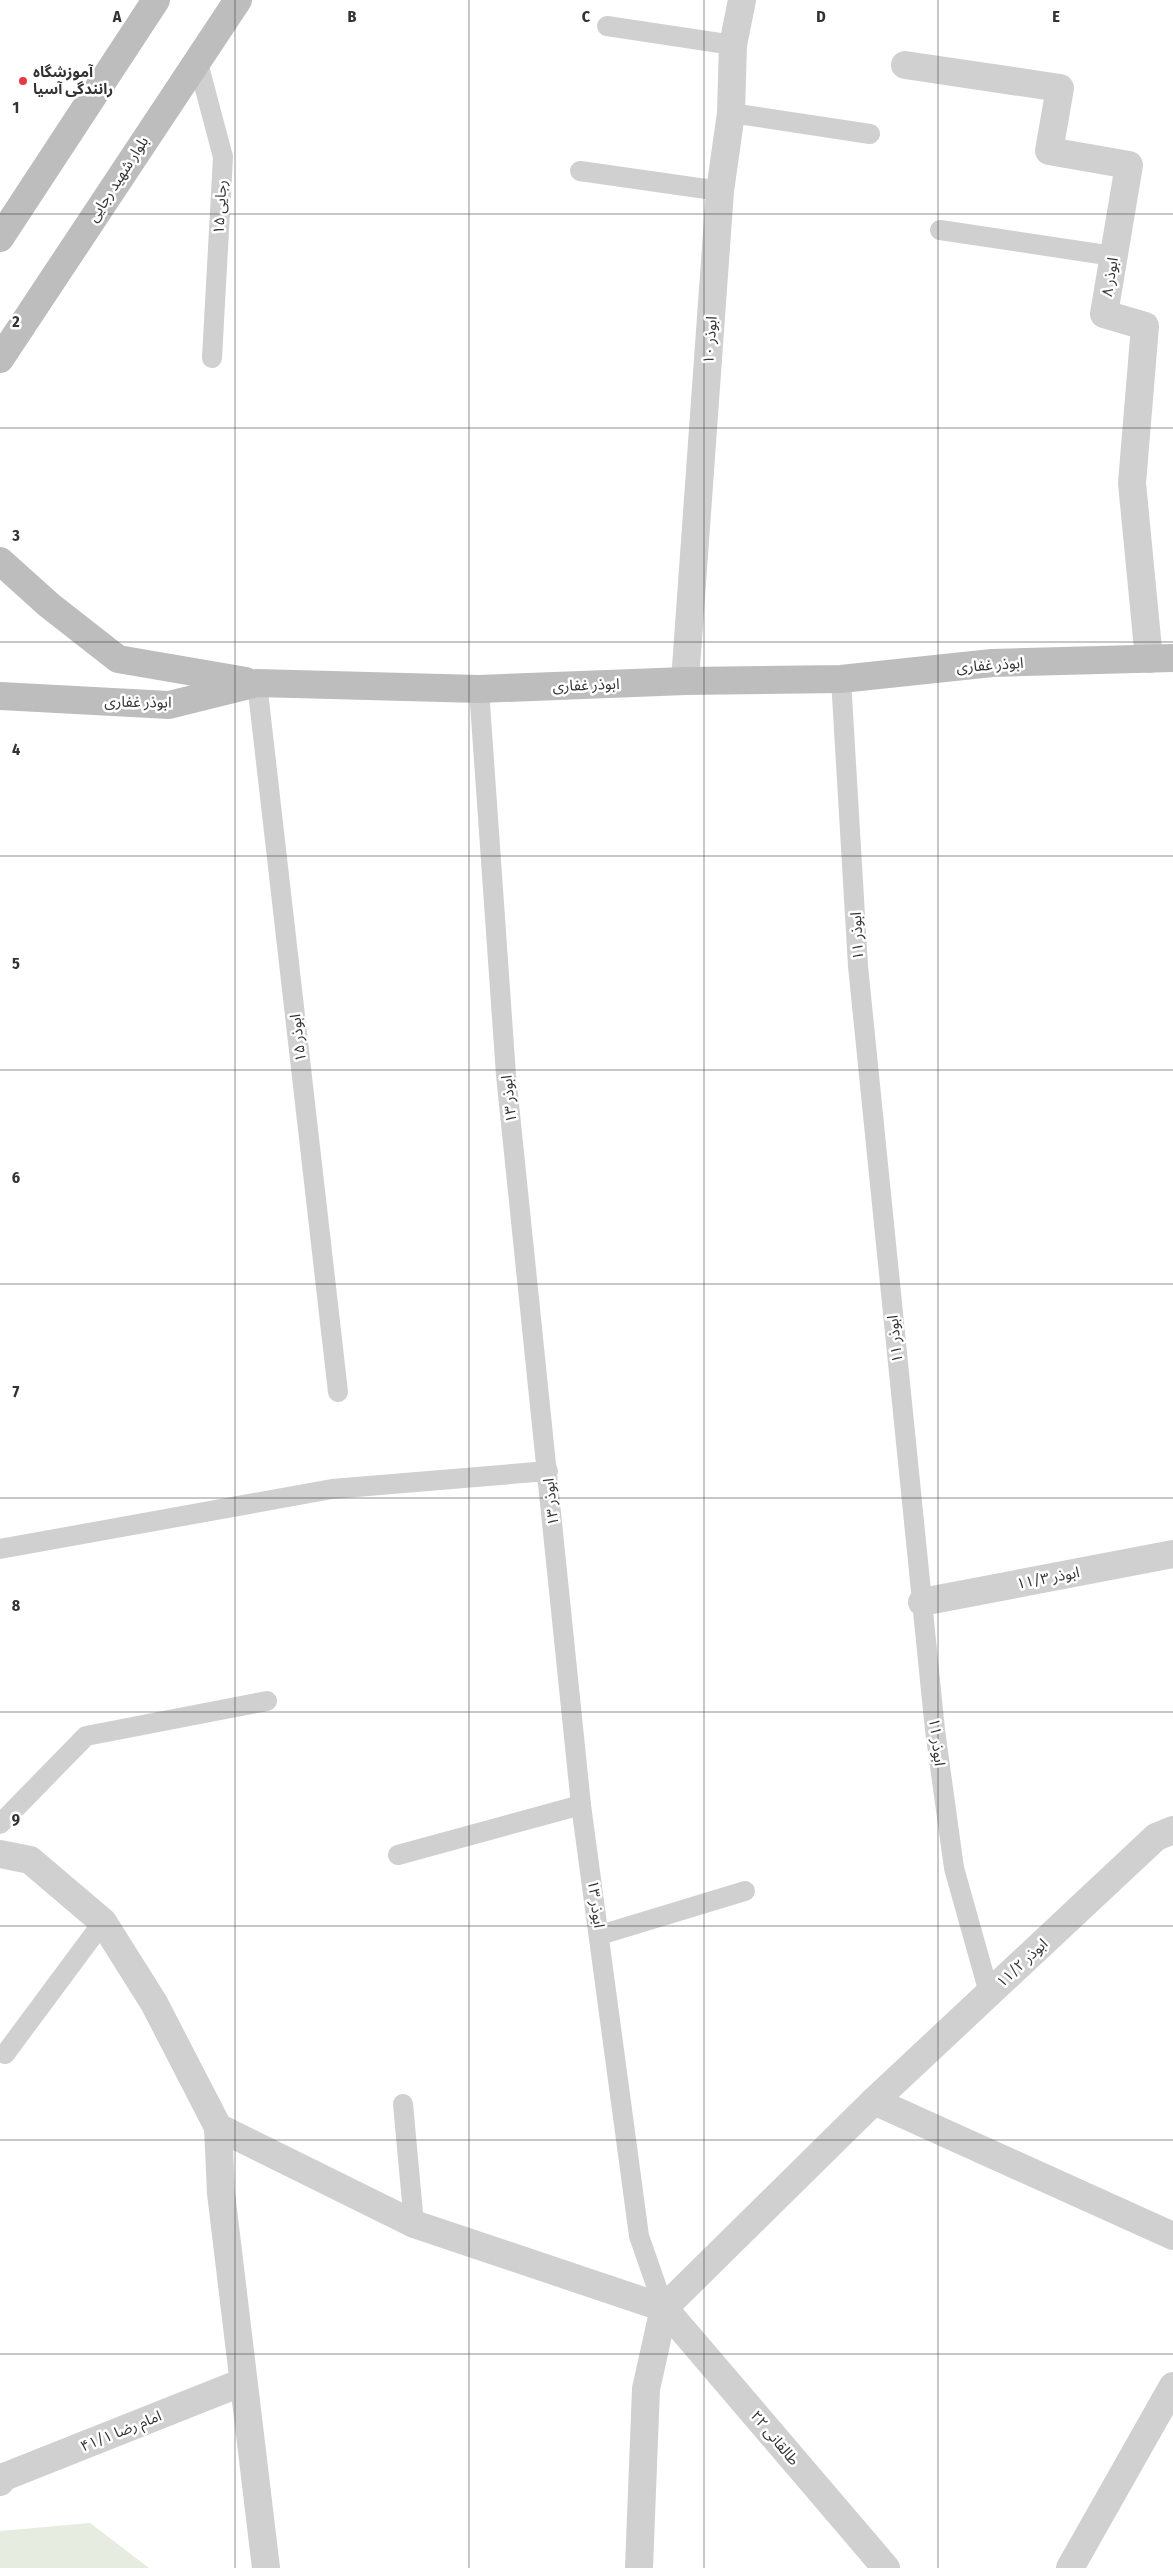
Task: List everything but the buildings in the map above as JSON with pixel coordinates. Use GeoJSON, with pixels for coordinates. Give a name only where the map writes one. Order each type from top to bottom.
{"type":"FeatureCollection","features":[{"type":"Feature","properties":{"kind":"main road"},"geometry":{"type":"LineString","coordinates":[[0,238],[156,0]]}},
{"type":"Feature","properties":{"kind":"main road","name":"بلوار شهید رجایی"},"geometry":{"type":"LineString","coordinates":[[0,359],[197,59],[238,0]]}},
{"type":"Feature","properties":{"kind":"main road"},"geometry":{"type":"LineString","coordinates":[[0,561],[49,605],[118,659],[257,684]]}},
{"type":"Feature","properties":{"kind":"main road","name":"ابوذر غفاری"},"geometry":{"type":"LineString","coordinates":[[0,696],[169,705],[257,684],[479,689],[685,681],[841,679],[992,663],[1161,659]]}},
{"type":"Feature","properties":{"kind":"street","name":"ابوذر ۱۰"},"geometry":{"type":"LineString","coordinates":[[685,681],[720,191],[731,113],[733,45],[742,0]]}},
{"type":"Feature","properties":{"kind":"street","name":"ابوذر ۸"},"geometry":{"type":"LineString","coordinates":[[906,65],[1060,88],[1049,151],[1129,165],[1104,314],[1145,326],[1132,483],[1161,659]]}},
{"type":"Feature","properties":{"kind":"street","name":"ابوذر ۱۱/۳"},"geometry":{"type":"LineString","coordinates":[[922,1602],[1173,1554]]}},
{"type":"Feature","properties":{"kind":"street","name":"ابوذر ۱۱/۲"},"geometry":{"type":"LineString","coordinates":[[664,2308],[874,2101],[1156,1836],[1173,1830]]}},
{"type":"Feature","properties":{"kind":"street"},"geometry":{"type":"LineString","coordinates":[[0,1854],[30,1860],[102,1922],[154,2003],[218,2128],[221,2193],[266,2568]]}},
{"type":"Feature","properties":{"kind":"street"},"geometry":{"type":"LineString","coordinates":[[874,2101],[1173,2236]]}},
{"type":"Feature","properties":{"kind":"street"},"geometry":{"type":"LineString","coordinates":[[218,2128],[414,2224],[664,2308],[646,2390],[639,2568]]}},
{"type":"Feature","properties":{"kind":"street","name":"طالقانی ۲۲"},"geometry":{"type":"LineString","coordinates":[[664,2308],[886,2568]]}},
{"type":"Feature","properties":{"kind":"street","name":"امام رضا ۴۱/۱"},"geometry":{"type":"LineString","coordinates":[[0,2482],[4,2478],[243,2382]]}},
{"type":"Feature","properties":{"kind":"street"},"geometry":{"type":"LineString","coordinates":[[1070,2568],[1173,2386]]}},
{"type":"Feature","properties":{"kind":"lane"},"geometry":{"type":"LineString","coordinates":[[607,26],[733,45]]}},
{"type":"Feature","properties":{"kind":"lane","name":"رجایی ۱۵"},"geometry":{"type":"LineString","coordinates":[[197,59],[222,157],[212,358]]}},
{"type":"Feature","properties":{"kind":"lane"},"geometry":{"type":"LineString","coordinates":[[731,113],[870,134]]}},
{"type":"Feature","properties":{"kind":"lane"},"geometry":{"type":"LineString","coordinates":[[580,171],[720,191]]}},
{"type":"Feature","properties":{"kind":"lane"},"geometry":{"type":"LineString","coordinates":[[940,230],[1113,256]]}},
{"type":"Feature","properties":{"kind":"lane","name":"ابوذر ۱۱"},"geometry":{"type":"LineString","coordinates":[[841,679],[858,966],[935,1730],[954,1868],[989,1993]]}},
{"type":"Feature","properties":{"kind":"lane","name":"ابوذر ۱۵"},"geometry":{"type":"LineString","coordinates":[[257,684],[338,1392]]}},
{"type":"Feature","properties":{"kind":"lane","name":"ابوذر ۱۳"},"geometry":{"type":"LineString","coordinates":[[479,689],[506,1074],[581,1805],[639,2236],[664,2308]]}},
{"type":"Feature","properties":{"kind":"lane"},"geometry":{"type":"LineString","coordinates":[[0,1549],[332,1489],[548,1471]]}},
{"type":"Feature","properties":{"kind":"lane"},"geometry":{"type":"LineString","coordinates":[[0,1824],[86,1736],[267,1701]]}},
{"type":"Feature","properties":{"kind":"lane"},"geometry":{"type":"LineString","coordinates":[[398,1855],[581,1805]]}},
{"type":"Feature","properties":{"kind":"lane"},"geometry":{"type":"LineString","coordinates":[[600,1935],[744,1891]]}},
{"type":"Feature","properties":{"kind":"lane"},"geometry":{"type":"LineString","coordinates":[[5,2054],[102,1922]]}},
{"type":"Feature","properties":{"kind":"lane"},"geometry":{"type":"LineString","coordinates":[[403,2104],[414,2224]]}},
{"type":"Feature","properties":{"kind":"shaded area"},"geometry":{"type":"Polygon","coordinates":[[[90,2523],[149,2568],[0,2568],[0,2531],[90,2523]]]}},
{"type":"Feature","properties":{"kind":"place","name":"آموزشگاه رانندگی آسیا"},"geometry":{"type":"Point","coordinates":[23,81]}}]}
